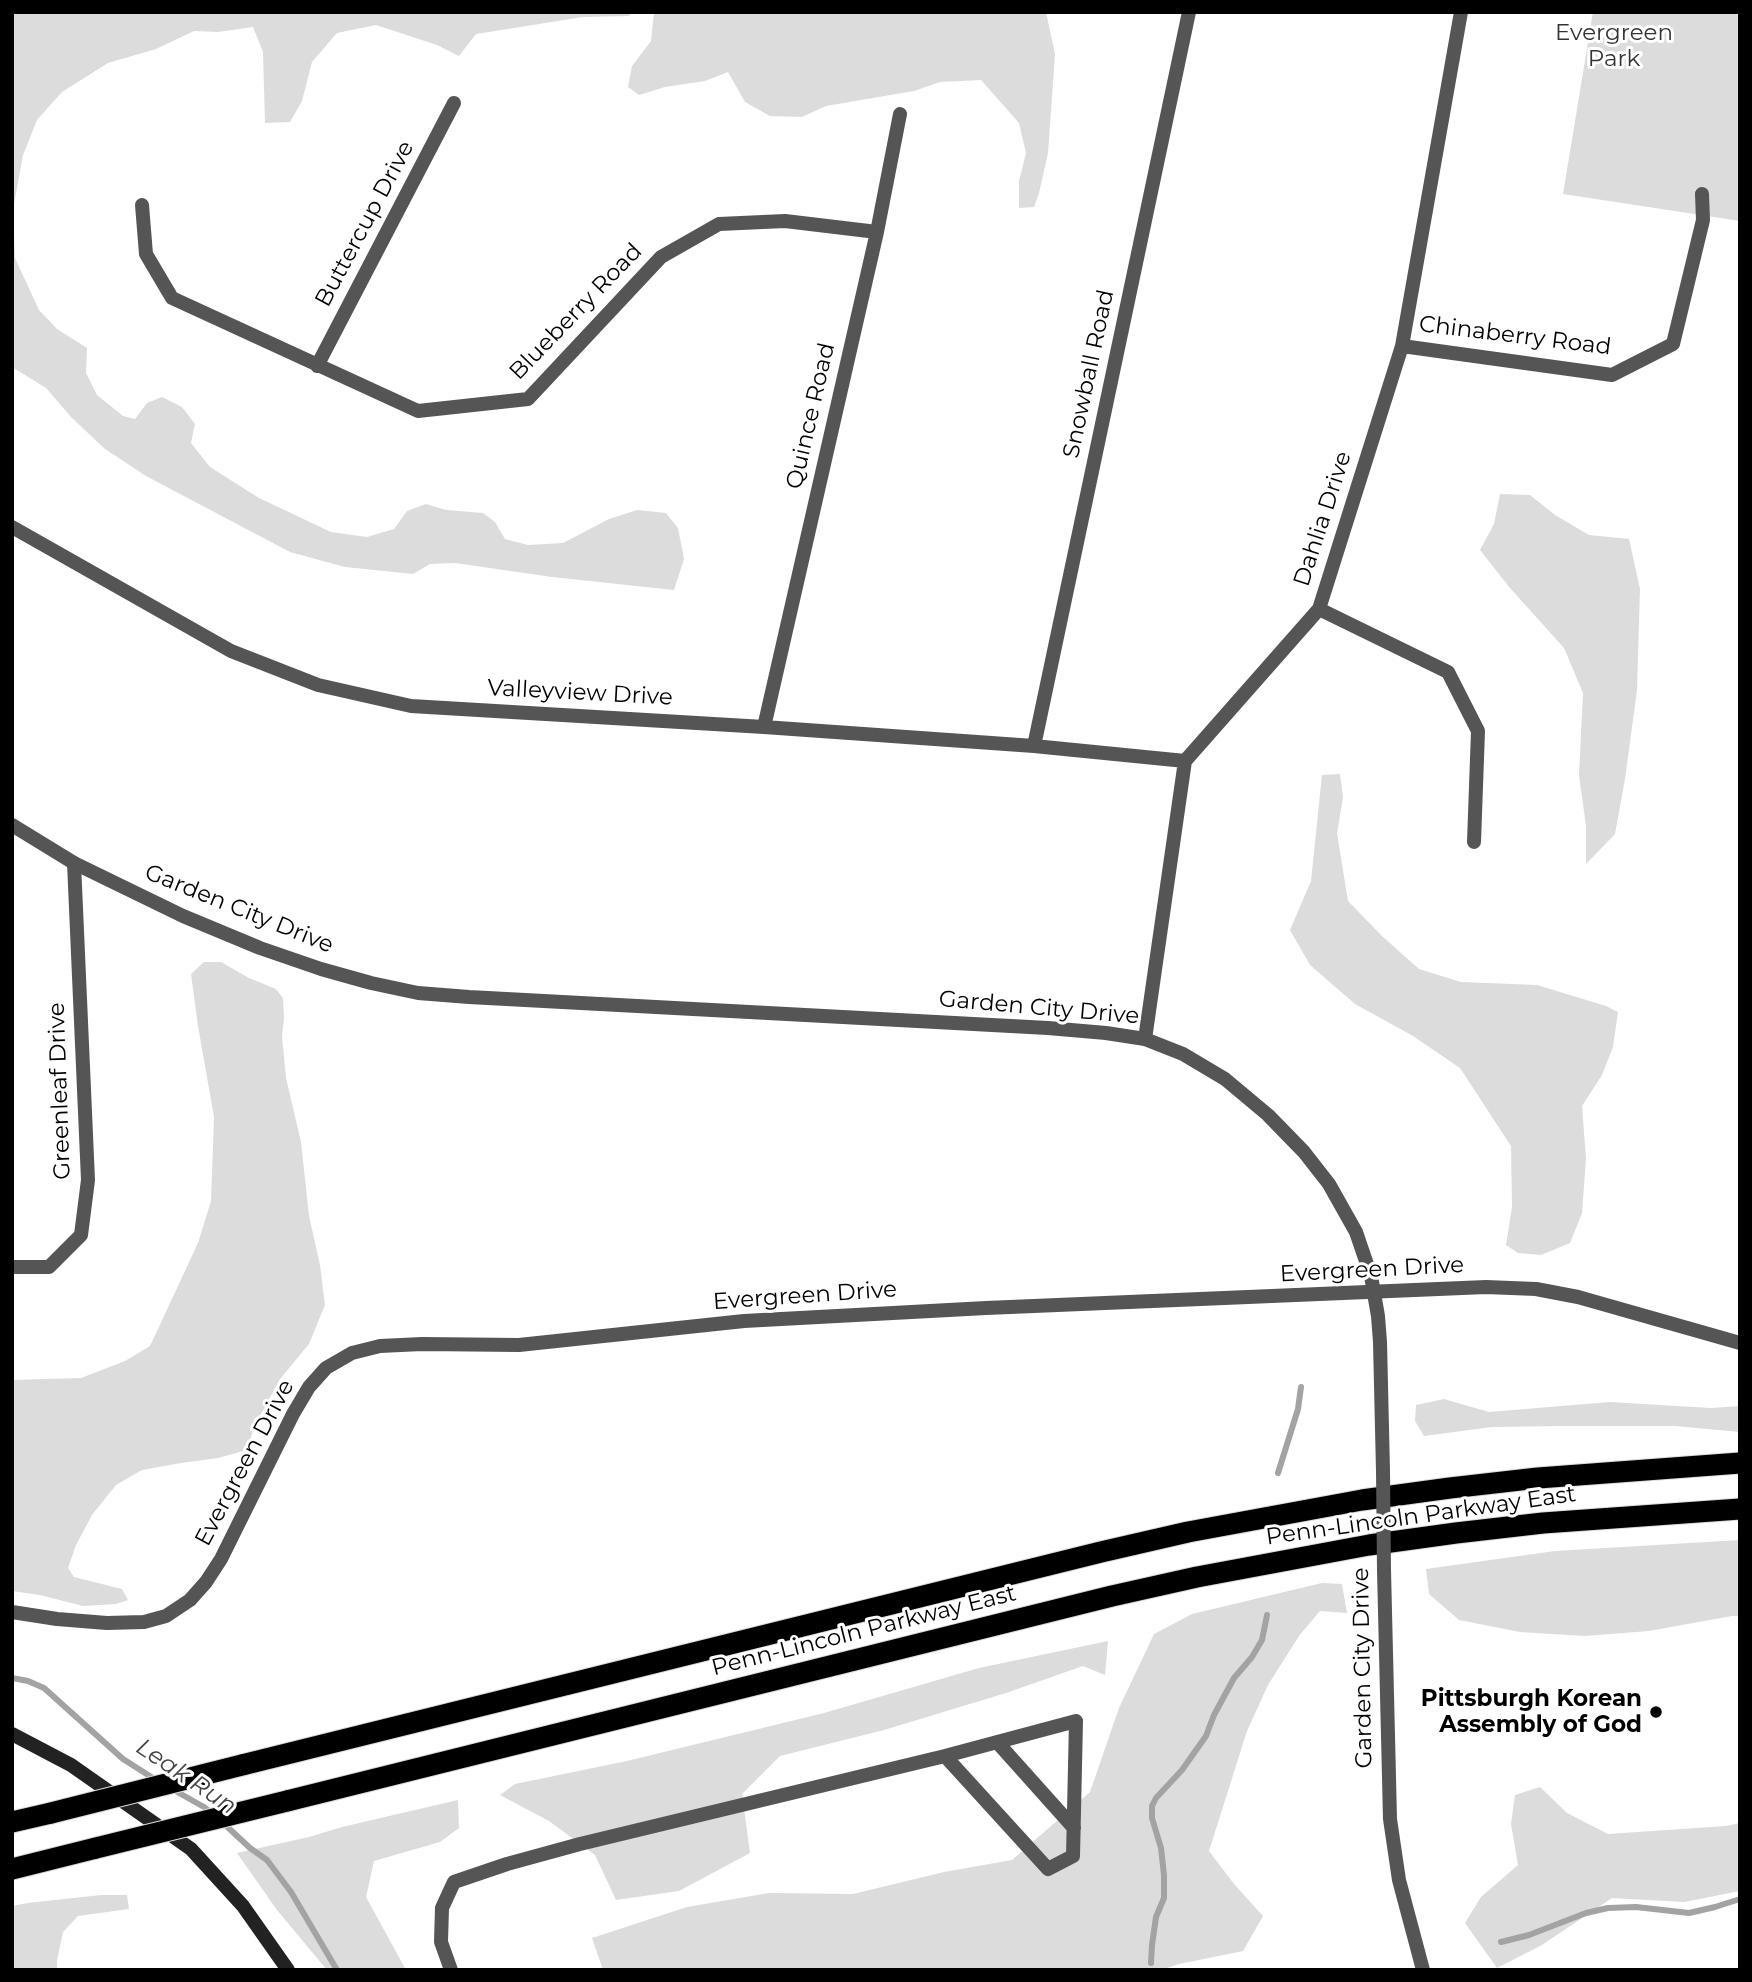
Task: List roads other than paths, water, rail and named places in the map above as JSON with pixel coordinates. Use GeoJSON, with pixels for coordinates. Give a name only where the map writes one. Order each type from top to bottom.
{"type":"FeatureCollection","features":[{"type":"Feature","properties":{"kind":"highway","name":"Penn-Lincoln Parkway East"},"geometry":{"type":"LineString","coordinates":[[12,1822],[1188,1532],[1362,1500],[1450,1488],[1564,1476],[1740,1463]]}},
{"type":"Feature","properties":{"kind":"highway","name":"Penn-Lincoln Parkway East"},"geometry":{"type":"LineString","coordinates":[[12,1869],[1197,1577],[1369,1545],[1468,1532],[1556,1522],[1740,1509]]}},
{"type":"Feature","properties":{"kind":"main road"},"geometry":{"type":"LineString","coordinates":[[12,1734],[71,1765],[191,1849],[243,1906],[288,1970]]}},
{"type":"Feature","properties":{"kind":"street","name":"Snowball Road"},"geometry":{"type":"LineString","coordinates":[[1034,746],[1189,12]]}},
{"type":"Feature","properties":{"kind":"street","name":"Dahlia Drive"},"geometry":{"type":"LineString","coordinates":[[1185,761],[1319,609],[1402,346],[1461,12]]}},
{"type":"Feature","properties":{"kind":"street","name":"Buttercup Drive"},"geometry":{"type":"LineString","coordinates":[[317,366],[454,103]]}},
{"type":"Feature","properties":{"kind":"street","name":"Quince Road"},"geometry":{"type":"LineString","coordinates":[[764,727],[877,232],[900,114]]}},
{"type":"Feature","properties":{"kind":"street","name":"Chinaberry Road"},"geometry":{"type":"LineString","coordinates":[[1402,346],[1612,375],[1673,344],[1703,220],[1702,194]]}},
{"type":"Feature","properties":{"kind":"street","name":"Blueberry Road"},"geometry":{"type":"LineString","coordinates":[[142,205],[146,254],[172,298],[418,411],[528,399],[661,257],[719,224],[785,221],[877,232]]}},
{"type":"Feature","properties":{"kind":"street","name":"Valleyview Drive"},"geometry":{"type":"LineString","coordinates":[[12,527],[231,651],[318,685],[411,706],[1034,746],[1185,761]]}},
{"type":"Feature","properties":{"kind":"street"},"geometry":{"type":"LineString","coordinates":[[1319,609],[1448,672],[1478,731],[1474,842]]}},
{"type":"Feature","properties":{"kind":"street"},"geometry":{"type":"LineString","coordinates":[[1145,1039],[1185,761]]}},
{"type":"Feature","properties":{"kind":"street","name":"Garden City Drive"},"geometry":{"type":"LineString","coordinates":[[12,825],[74,863],[183,916],[260,948],[321,969],[418,993],[1106,1032],[1145,1039],[1183,1054],[1225,1079],[1268,1115],[1304,1152],[1329,1184],[1356,1232],[1375,1293],[1380,1342],[1390,1819],[1399,1880],[1423,1970]]}},
{"type":"Feature","properties":{"kind":"street","name":"Greenleaf Drive"},"geometry":{"type":"LineString","coordinates":[[12,1267],[48,1268],[81,1235],[88,1180],[74,863]]}},
{"type":"Feature","properties":{"kind":"street","name":"Evergreen Drive"},"geometry":{"type":"LineString","coordinates":[[12,1612],[107,1623],[144,1622],[166,1616],[190,1600],[221,1559],[293,1414],[309,1388],[326,1368],[352,1353],[380,1346],[519,1345],[744,1321],[1486,1287],[1536,1289],[1578,1297],[1740,1343]]}},
{"type":"Feature","properties":{"kind":"street"},"geometry":{"type":"LineString","coordinates":[[451,1970],[441,1942],[442,1908],[454,1882],[556,1851],[945,1756],[1076,1721],[1073,1856],[1048,1869],[945,1756]]}},
{"type":"Feature","properties":{"kind":"street"},"geometry":{"type":"LineString","coordinates":[[997,1742],[1074,1828]]}},
{"type":"Feature","properties":{"kind":"waterway"},"geometry":{"type":"LineString","coordinates":[[1278,1473],[1298,1409],[1301,1387]]}},
{"type":"Feature","properties":{"kind":"waterway"},"geometry":{"type":"LineString","coordinates":[[1151,1963],[1156,1917],[1164,1898],[1161,1848],[1152,1818],[1152,1806],[1206,1736],[1234,1678],[1262,1640],[1267,1615]]}},
{"type":"Feature","properties":{"kind":"waterway","name":"Leak Run"},"geometry":{"type":"LineString","coordinates":[[12,1678],[44,1688],[123,1759],[156,1780]]}},
{"type":"Feature","properties":{"kind":"waterway","name":"Leak Run"},"geometry":{"type":"LineString","coordinates":[[172,1789],[213,1814]]}},
{"type":"Feature","properties":{"kind":"waterway","name":"Leak Run"},"geometry":{"type":"LineString","coordinates":[[221,1821],[267,1860],[291,1892],[337,1970]]}},
{"type":"Feature","properties":{"kind":"waterway","name":"Leak Run"},"geometry":{"type":"LineString","coordinates":[[1501,1942],[1608,1908],[1636,1907],[1689,1913],[1740,1899]]}},
{"type":"Feature","properties":{"kind":"place","name":"Pittsburgh Korean Assembly of God"},"geometry":{"type":"Point","coordinates":[1656,1712]}},
{"type":"Feature","properties":{"kind":"park label","name":"Evergreen Park"},"geometry":{"type":"Point","coordinates":[1614,46]}}]}
